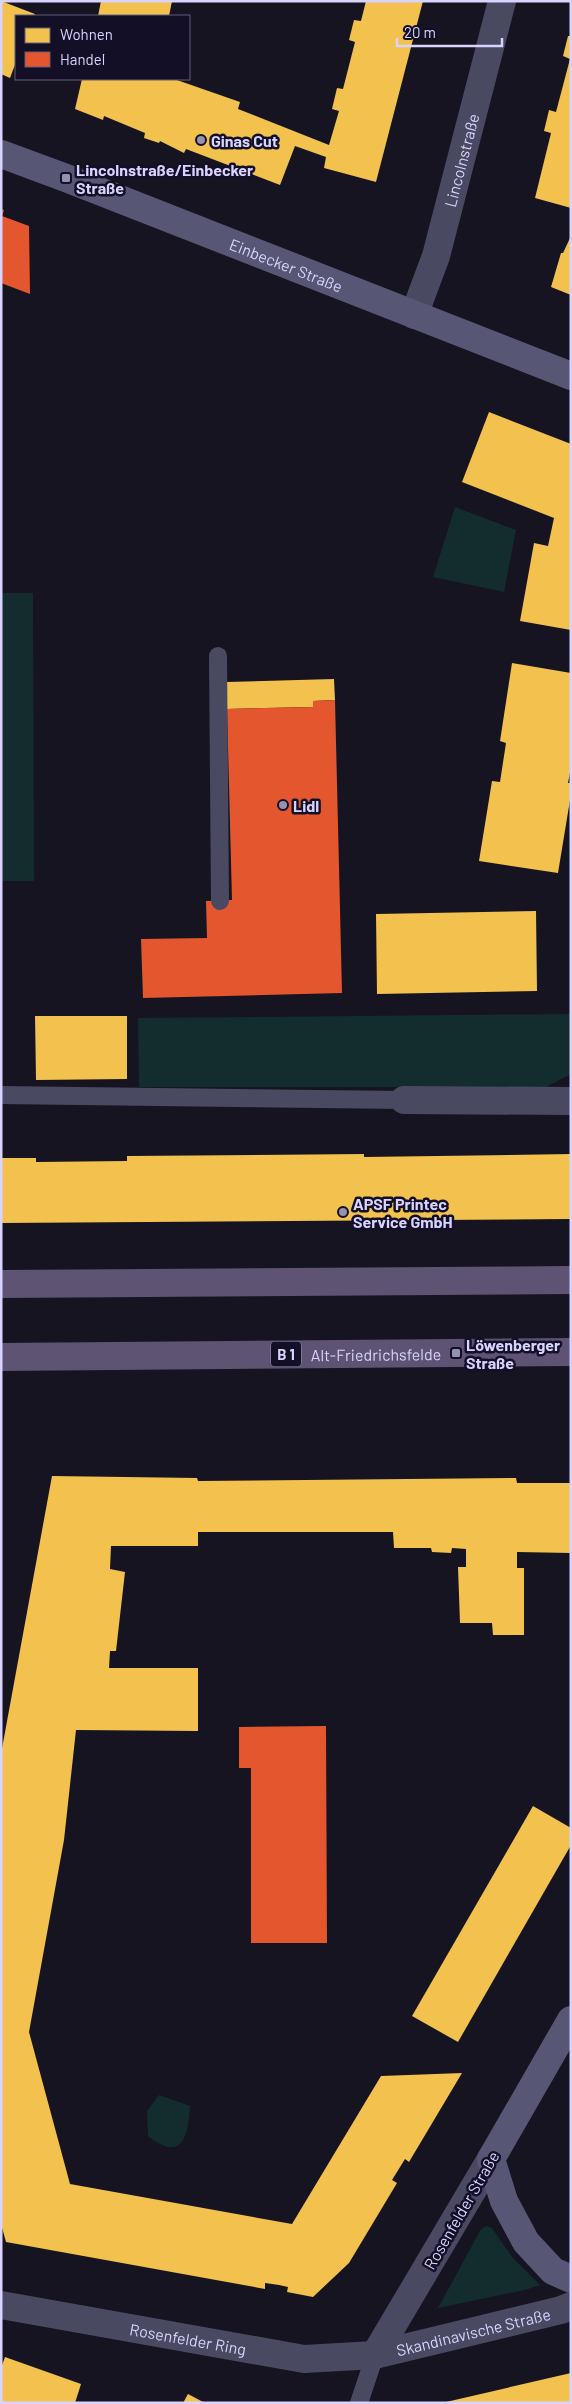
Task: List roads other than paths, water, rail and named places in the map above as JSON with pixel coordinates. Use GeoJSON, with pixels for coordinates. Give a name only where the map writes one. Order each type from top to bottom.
{"type":"FeatureCollection","features":[{"type":"Feature","properties":{"kind":"main road"},"geometry":{"type":"LineString","coordinates":[[1,1284],[571,1280]]}},
{"type":"Feature","properties":{"kind":"main road","name":"Alt-Friedrichsfelde"},"geometry":{"type":"LineString","coordinates":[[1,1357],[571,1352]]}},
{"type":"Feature","properties":{"kind":"street","name":"Lincolnstraße"},"geometry":{"type":"LineString","coordinates":[[414,315],[436,256],[502,1]]}},
{"type":"Feature","properties":{"kind":"street","name":"Einbecker Straße"},"geometry":{"type":"LineString","coordinates":[[1,154],[76,181],[571,376]]}},
{"type":"Feature","properties":{"kind":"street"},"geometry":{"type":"LineString","coordinates":[[404,1100],[571,1101]]}},
{"type":"Feature","properties":{"kind":"street","name":"Rosenfelder Straße"},"geometry":{"type":"LineString","coordinates":[[375,2355],[571,2020]]}},
{"type":"Feature","properties":{"kind":"street"},"geometry":{"type":"LineString","coordinates":[[491,2158],[504,2201],[526,2242],[553,2271],[571,2279]]}},
{"type":"Feature","properties":{"kind":"street","name":"Rosenfelder Ring"},"geometry":{"type":"LineString","coordinates":[[1,2305],[304,2359],[375,2355]]}},
{"type":"Feature","properties":{"kind":"street","name":"Skandinavische Straße"},"geometry":{"type":"LineString","coordinates":[[375,2355],[571,2306]]}},
{"type":"Feature","properties":{"kind":"lane"},"geometry":{"type":"LineString","coordinates":[[218,656],[220,901]]}},
{"type":"Feature","properties":{"kind":"lane"},"geometry":{"type":"LineString","coordinates":[[1,1095],[404,1100]]}},
{"type":"Feature","properties":{"kind":"lane","name":"Rosenfelder Straße"},"geometry":{"type":"LineString","coordinates":[[359,2403],[375,2355]]}},
{"type":"Feature","properties":{"kind":"place","name":"Ginas Cut"},"geometry":{"type":"Point","coordinates":[201,140]}},
{"type":"Feature","properties":{"kind":"place","name":"Lincolnstraße/Einbecker Straße"},"geometry":{"type":"Point","coordinates":[66,178]}},
{"type":"Feature","properties":{"kind":"place","name":"Lidl"},"geometry":{"type":"Point","coordinates":[283,805]}},
{"type":"Feature","properties":{"kind":"place","name":"APSF Printec Service GmbH"},"geometry":{"type":"Point","coordinates":[343,1212]}},
{"type":"Feature","properties":{"kind":"place","name":"Löwenberger Straße"},"geometry":{"type":"Point","coordinates":[456,1353]}}]}
